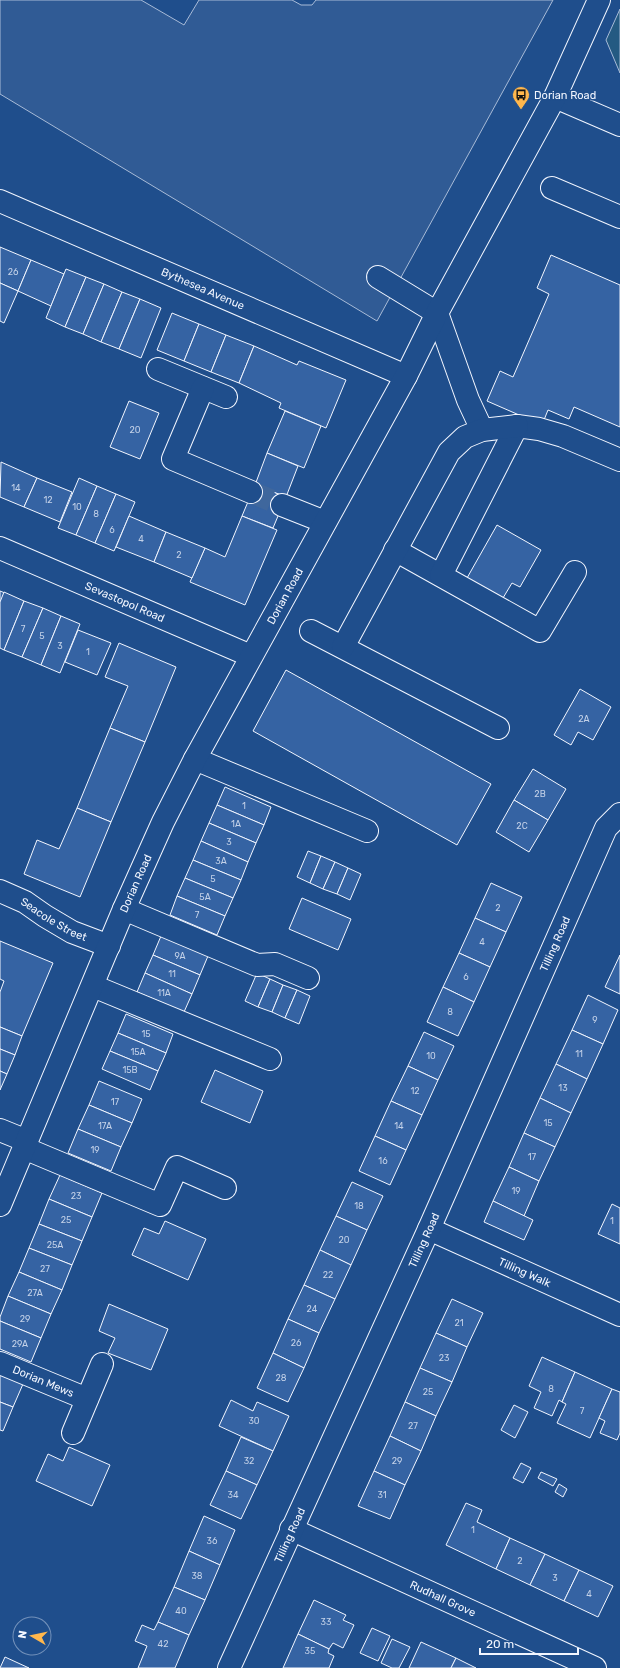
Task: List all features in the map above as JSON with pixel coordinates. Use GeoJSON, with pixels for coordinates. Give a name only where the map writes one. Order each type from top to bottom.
{"type":"FeatureCollection","features":[{"type":"Feature","properties":{"kind":"street","name":"Dorian Road"},"geometry":{"type":"LineString","coordinates":[[0,1205],[124,909],[163,822],[195,759],[406,376],[437,313],[555,97],[599,0]]}},
{"type":"Feature","properties":{"kind":"street"},"geometry":{"type":"LineString","coordinates":[[555,97],[620,125]]}},
{"type":"Feature","properties":{"kind":"street"},"geometry":{"type":"LineString","coordinates":[[552,188],[620,217]]}},
{"type":"Feature","properties":{"kind":"street","name":"Bythesea Avenue"},"geometry":{"type":"LineString","coordinates":[[1,203],[406,376]]}},
{"type":"Feature","properties":{"kind":"street"},"geometry":{"type":"LineString","coordinates":[[378,276],[437,313],[468,400],[482,430]]}},
{"type":"Feature","properties":{"kind":"street"},"geometry":{"type":"LineString","coordinates":[[158,369],[226,397]]}},
{"type":"Feature","properties":{"kind":"street"},"geometry":{"type":"LineString","coordinates":[[203,388],[173,459],[251,492]]}},
{"type":"Feature","properties":{"kind":"street"},"geometry":{"type":"LineString","coordinates":[[441,575],[517,426]]}},
{"type":"Feature","properties":{"kind":"street"},"geometry":{"type":"LineString","coordinates":[[344,647],[449,452],[465,437],[482,430],[517,426],[539,429],[563,436],[620,460]]}},
{"type":"Feature","properties":{"kind":"street"},"geometry":{"type":"LineString","coordinates":[[282,505],[325,522]]}},
{"type":"Feature","properties":{"kind":"street","name":"Sevastopol Road"},"geometry":{"type":"LineString","coordinates":[[0,548],[251,656]]}},
{"type":"Feature","properties":{"kind":"street"},"geometry":{"type":"LineString","coordinates":[[395,550],[540,631],[575,572]]}},
{"type":"Feature","properties":{"kind":"street"},"geometry":{"type":"LineString","coordinates":[[311,631],[498,728]]}},
{"type":"Feature","properties":{"kind":"street"},"geometry":{"type":"LineString","coordinates":[[195,759],[367,831]]}},
{"type":"Feature","properties":{"kind":"street","name":"Tilling Road"},"geometry":{"type":"LineString","coordinates":[[228,1668],[429,1229],[606,828],[620,814]]}},
{"type":"Feature","properties":{"kind":"street","name":"Seacole Street"},"geometry":{"type":"LineString","coordinates":[[0,891],[25,902],[72,932],[109,946]]}},
{"type":"Feature","properties":{"kind":"street"},"geometry":{"type":"LineString","coordinates":[[124,909],[257,965],[275,964],[308,978]]}},
{"type":"Feature","properties":{"kind":"street"},"geometry":{"type":"LineString","coordinates":[[93,986],[270,1059]]}},
{"type":"Feature","properties":{"kind":"street"},"geometry":{"type":"LineString","coordinates":[[0,1130],[25,1145],[160,1205],[177,1167],[225,1188]]}},
{"type":"Feature","properties":{"kind":"street","name":"Tilling Walk"},"geometry":{"type":"LineString","coordinates":[[429,1229],[620,1315]]}},
{"type":"Feature","properties":{"kind":"street","name":"Dorian Mews"},"geometry":{"type":"LineString","coordinates":[[0,1363],[87,1399]]}},
{"type":"Feature","properties":{"kind":"street"},"geometry":{"type":"LineString","coordinates":[[73,1433],[102,1364]]}},
{"type":"Feature","properties":{"kind":"street","name":"Rudhall Grove"},"geometry":{"type":"LineString","coordinates":[[291,1529],[595,1668]]}},
{"type":"Feature","properties":{"kind":"shaded area"},"geometry":{"type":"Polygon","coordinates":[[[0,0],[141,0],[184,25],[199,0],[292,0],[301,5],[312,5],[316,0],[553,0],[377,321],[0,94],[0,0]]]}},
{"type":"Feature","properties":{"kind":"shaded area"},"geometry":{"type":"Polygon","coordinates":[[[620,9],[620,73],[606,40],[620,9]]]}},
{"type":"Feature","properties":{"kind":"building"},"geometry":{"type":"Polygon","coordinates":[[[0,247],[31,260],[18,291],[0,283],[0,247]]]}},
{"type":"Feature","properties":{"kind":"building"},"geometry":{"type":"Polygon","coordinates":[[[551,255],[620,285],[620,427],[574,407],[569,419],[548,410],[542,425],[487,401],[500,371],[513,377],[549,294],[537,288],[551,255]]]}},
{"type":"Feature","properties":{"kind":"building"},"geometry":{"type":"Polygon","coordinates":[[[31,260],[64,274],[51,306],[18,291],[31,260]]]}},
{"type":"Feature","properties":{"kind":"building"},"geometry":{"type":"Polygon","coordinates":[[[66,269],[86,277],[65,327],[46,318],[66,269]]]}},
{"type":"Feature","properties":{"kind":"building"},"geometry":{"type":"Polygon","coordinates":[[[86,277],[104,284],[83,334],[65,327],[86,277]]]}},
{"type":"Feature","properties":{"kind":"building"},"geometry":{"type":"Polygon","coordinates":[[[0,283],[18,291],[4,323],[0,321],[0,283]]]}},
{"type":"Feature","properties":{"kind":"building"},"geometry":{"type":"Polygon","coordinates":[[[104,284],[122,292],[101,342],[83,334],[104,284]]]}},
{"type":"Feature","properties":{"kind":"building"},"geometry":{"type":"Polygon","coordinates":[[[122,292],[140,299],[119,349],[101,342],[122,292]]]}},
{"type":"Feature","properties":{"kind":"building"},"geometry":{"type":"Polygon","coordinates":[[[140,299],[161,308],[141,358],[119,349],[140,299]]]}},
{"type":"Feature","properties":{"kind":"building"},"geometry":{"type":"Polygon","coordinates":[[[172,313],[199,324],[184,361],[157,350],[172,313]]]}},
{"type":"Feature","properties":{"kind":"building"},"geometry":{"type":"Polygon","coordinates":[[[199,324],[226,335],[211,372],[184,361],[199,324]]]}},
{"type":"Feature","properties":{"kind":"building"},"geometry":{"type":"Polygon","coordinates":[[[226,335],[254,346],[239,383],[211,372],[226,335]]]}},
{"type":"Feature","properties":{"kind":"building"},"geometry":{"type":"Polygon","coordinates":[[[254,346],[297,365],[299,361],[346,380],[326,428],[279,408],[281,403],[239,383],[254,346]]]}},
{"type":"Feature","properties":{"kind":"building"},"geometry":{"type":"Polygon","coordinates":[[[129,401],[159,413],[140,459],[110,447],[129,401]]]}},
{"type":"Feature","properties":{"kind":"building"},"geometry":{"type":"Polygon","coordinates":[[[285,411],[321,426],[304,468],[267,453],[285,411]]]}},
{"type":"Feature","properties":{"kind":"building"},"geometry":{"type":"Polygon","coordinates":[[[267,453],[298,466],[286,497],[255,485],[267,453]]]}},
{"type":"Feature","properties":{"kind":"building"},"geometry":{"type":"Polygon","coordinates":[[[1,462],[37,478],[24,507],[0,497],[1,462]]]}},
{"type":"Feature","properties":{"kind":"building"},"geometry":{"type":"Polygon","coordinates":[[[37,478],[72,492],[60,522],[24,507],[37,478]]]}},
{"type":"Feature","properties":{"kind":"building"},"geometry":{"type":"Polygon","coordinates":[[[79,478],[97,486],[76,535],[58,528],[79,478]]]}},
{"type":"Feature","properties":{"kind":"building"},"geometry":{"type":"Polygon","coordinates":[[[255,485],[286,497],[273,528],[242,516],[255,485]]]}},
{"type":"Feature","properties":{"kind":"building"},"geometry":{"type":"Polygon","coordinates":[[[97,486],[116,494],[95,543],[76,535],[97,486]]]}},
{"type":"Feature","properties":{"kind":"building"},"geometry":{"type":"Polygon","coordinates":[[[116,494],[135,502],[114,551],[95,543],[116,494]]]}},
{"type":"Feature","properties":{"kind":"building"},"geometry":{"type":"Polygon","coordinates":[[[129,516],[166,532],[154,562],[116,547],[129,516]]]}},
{"type":"Feature","properties":{"kind":"building"},"geometry":{"type":"Polygon","coordinates":[[[242,516],[277,530],[245,605],[190,582],[205,548],[225,557],[242,516]]]}},
{"type":"Feature","properties":{"kind":"building"},"geometry":{"type":"Polygon","coordinates":[[[497,525],[541,550],[520,587],[512,583],[503,598],[467,578],[497,525]]]}},
{"type":"Feature","properties":{"kind":"building"},"geometry":{"type":"Polygon","coordinates":[[[166,532],[205,548],[192,578],[154,562],[166,532]]]}},
{"type":"Feature","properties":{"kind":"building"},"geometry":{"type":"Polygon","coordinates":[[[0,591],[5,593],[0,604],[0,591]]]}},
{"type":"Feature","properties":{"kind":"building"},"geometry":{"type":"Polygon","coordinates":[[[4,592],[24,601],[4,650],[0,648],[0,602],[4,592]]]}},
{"type":"Feature","properties":{"kind":"building"},"geometry":{"type":"Polygon","coordinates":[[[24,601],[43,608],[22,657],[4,650],[24,601]]]}},
{"type":"Feature","properties":{"kind":"building"},"geometry":{"type":"Polygon","coordinates":[[[43,608],[61,616],[41,665],[22,657],[43,608]]]}},
{"type":"Feature","properties":{"kind":"building"},"geometry":{"type":"Polygon","coordinates":[[[61,616],[80,624],[60,673],[41,665],[61,616]]]}},
{"type":"Feature","properties":{"kind":"building"},"geometry":{"type":"Polygon","coordinates":[[[78,630],[111,643],[97,675],[65,662],[78,630]]]}},
{"type":"Feature","properties":{"kind":"building"},"geometry":{"type":"Polygon","coordinates":[[[119,643],[176,667],[145,742],[110,728],[128,686],[105,677],[119,643]]]}},
{"type":"Feature","properties":{"kind":"building"},"geometry":{"type":"Polygon","coordinates":[[[286,670],[491,784],[457,845],[253,731],[286,670]]]}},
{"type":"Feature","properties":{"kind":"building"},"geometry":{"type":"Polygon","coordinates":[[[580,689],[611,707],[593,740],[578,732],[571,745],[554,735],[580,689]]]}},
{"type":"Feature","properties":{"kind":"building"},"geometry":{"type":"Polygon","coordinates":[[[110,728],[145,742],[111,822],[77,808],[110,728]]]}},
{"type":"Feature","properties":{"kind":"building"},"geometry":{"type":"Polygon","coordinates":[[[533,769],[566,789],[548,820],[514,800],[533,769]]]}},
{"type":"Feature","properties":{"kind":"building"},"geometry":{"type":"Polygon","coordinates":[[[225,787],[271,807],[264,825],[217,805],[225,787]]]}},
{"type":"Feature","properties":{"kind":"building"},"geometry":{"type":"Polygon","coordinates":[[[514,800],[548,820],[529,852],[496,832],[514,800]]]}},
{"type":"Feature","properties":{"kind":"building"},"geometry":{"type":"Polygon","coordinates":[[[217,805],[264,825],[256,843],[209,823],[217,805]]]}},
{"type":"Feature","properties":{"kind":"building"},"geometry":{"type":"Polygon","coordinates":[[[77,808],[111,822],[80,897],[24,874],[37,840],[59,849],[77,808]]]}},
{"type":"Feature","properties":{"kind":"building"},"geometry":{"type":"Polygon","coordinates":[[[209,823],[256,843],[248,862],[201,841],[209,823]]]}},
{"type":"Feature","properties":{"kind":"building"},"geometry":{"type":"Polygon","coordinates":[[[201,841],[248,862],[241,880],[193,860],[201,841]]]}},
{"type":"Feature","properties":{"kind":"building"},"geometry":{"type":"Polygon","coordinates":[[[308,851],[321,856],[310,883],[297,877],[308,851]]]}},
{"type":"Feature","properties":{"kind":"building"},"geometry":{"type":"Polygon","coordinates":[[[321,856],[335,862],[323,889],[310,883],[321,856]]]}},
{"type":"Feature","properties":{"kind":"building"},"geometry":{"type":"Polygon","coordinates":[[[193,860],[241,880],[233,898],[185,878],[193,860]]]}},
{"type":"Feature","properties":{"kind":"building"},"geometry":{"type":"Polygon","coordinates":[[[335,862],[348,868],[337,894],[323,889],[335,862]]]}},
{"type":"Feature","properties":{"kind":"building"},"geometry":{"type":"Polygon","coordinates":[[[348,868],[361,874],[350,900],[337,894],[348,868]]]}},
{"type":"Feature","properties":{"kind":"building"},"geometry":{"type":"Polygon","coordinates":[[[185,878],[233,898],[225,916],[177,896],[185,878]]]}},
{"type":"Feature","properties":{"kind":"building"},"geometry":{"type":"Polygon","coordinates":[[[491,883],[522,897],[506,932],[475,918],[491,883]]]}},
{"type":"Feature","properties":{"kind":"building"},"geometry":{"type":"Polygon","coordinates":[[[177,896],[225,916],[217,935],[170,915],[177,896]]]}},
{"type":"Feature","properties":{"kind":"building"},"geometry":{"type":"Polygon","coordinates":[[[302,898],[351,919],[338,950],[289,929],[302,898]]]}},
{"type":"Feature","properties":{"kind":"building"},"geometry":{"type":"Polygon","coordinates":[[[475,918],[506,932],[490,967],[459,953],[475,918]]]}},
{"type":"Feature","properties":{"kind":"building"},"geometry":{"type":"Polygon","coordinates":[[[161,936],[208,956],[200,975],[153,955],[161,936]]]}},
{"type":"Feature","properties":{"kind":"building"},"geometry":{"type":"Polygon","coordinates":[[[0,941],[53,963],[22,1036],[0,1027],[0,992],[4,981],[0,979],[0,941]]]}},
{"type":"Feature","properties":{"kind":"building"},"geometry":{"type":"Polygon","coordinates":[[[459,953],[490,967],[474,1002],[443,987],[459,953]]]}},
{"type":"Feature","properties":{"kind":"building"},"geometry":{"type":"Polygon","coordinates":[[[153,955],[200,975],[192,994],[145,973],[153,955]]]}},
{"type":"Feature","properties":{"kind":"building"},"geometry":{"type":"Polygon","coordinates":[[[620,955],[620,994],[605,987],[620,955]]]}},
{"type":"Feature","properties":{"kind":"building"},"geometry":{"type":"Polygon","coordinates":[[[145,973],[192,994],[184,1012],[137,992],[145,973]]]}},
{"type":"Feature","properties":{"kind":"building"},"geometry":{"type":"Polygon","coordinates":[[[257,973],[270,979],[258,1007],[245,1001],[257,973]]]}},
{"type":"Feature","properties":{"kind":"building"},"geometry":{"type":"Polygon","coordinates":[[[270,979],[283,985],[272,1012],[258,1007],[270,979]]]}},
{"type":"Feature","properties":{"kind":"building"},"geometry":{"type":"Polygon","coordinates":[[[283,985],[297,990],[285,1018],[272,1012],[283,985]]]}},
{"type":"Feature","properties":{"kind":"building"},"geometry":{"type":"Polygon","coordinates":[[[443,987],[474,1002],[458,1036],[427,1022],[443,987]]]}},
{"type":"Feature","properties":{"kind":"building"},"geometry":{"type":"Polygon","coordinates":[[[297,990],[310,996],[299,1024],[285,1018],[297,990]]]}},
{"type":"Feature","properties":{"kind":"building"},"geometry":{"type":"Polygon","coordinates":[[[588,995],[618,1010],[603,1044],[572,1030],[588,995]]]}},
{"type":"Feature","properties":{"kind":"building"},"geometry":{"type":"Polygon","coordinates":[[[126,1014],[173,1034],[166,1053],[118,1033],[126,1014]]]}},
{"type":"Feature","properties":{"kind":"building"},"geometry":{"type":"Polygon","coordinates":[[[0,1027],[22,1036],[15,1055],[0,1049],[0,1027]]]}},
{"type":"Feature","properties":{"kind":"building"},"geometry":{"type":"Polygon","coordinates":[[[572,1030],[603,1044],[587,1079],[556,1064],[572,1030]]]}},
{"type":"Feature","properties":{"kind":"building"},"geometry":{"type":"Polygon","coordinates":[[[424,1032],[454,1046],[438,1080],[408,1066],[424,1032]]]}},
{"type":"Feature","properties":{"kind":"building"},"geometry":{"type":"Polygon","coordinates":[[[118,1033],[166,1053],[158,1071],[110,1051],[118,1033]]]}},
{"type":"Feature","properties":{"kind":"building"},"geometry":{"type":"Polygon","coordinates":[[[0,1049],[15,1055],[7,1074],[0,1071],[0,1049]]]}},
{"type":"Feature","properties":{"kind":"building"},"geometry":{"type":"Polygon","coordinates":[[[110,1051],[158,1071],[150,1090],[102,1069],[110,1051]]]}},
{"type":"Feature","properties":{"kind":"building"},"geometry":{"type":"Polygon","coordinates":[[[556,1064],[587,1079],[571,1113],[540,1098],[556,1064]]]}},
{"type":"Feature","properties":{"kind":"building"},"geometry":{"type":"Polygon","coordinates":[[[408,1066],[438,1080],[422,1115],[391,1101],[408,1066]]]}},
{"type":"Feature","properties":{"kind":"building"},"geometry":{"type":"Polygon","coordinates":[[[215,1070],[263,1091],[250,1123],[201,1102],[215,1070]]]}},
{"type":"Feature","properties":{"kind":"building"},"geometry":{"type":"Polygon","coordinates":[[[0,1071],[7,1074],[0,1090],[0,1071]]]}},
{"type":"Feature","properties":{"kind":"building"},"geometry":{"type":"Polygon","coordinates":[[[99,1081],[142,1099],[132,1123],[89,1105],[99,1081]]]}},
{"type":"Feature","properties":{"kind":"building"},"geometry":{"type":"Polygon","coordinates":[[[540,1098],[571,1113],[555,1147],[524,1133],[540,1098]]]}},
{"type":"Feature","properties":{"kind":"building"},"geometry":{"type":"Polygon","coordinates":[[[391,1101],[422,1115],[406,1150],[375,1136],[391,1101]]]}},
{"type":"Feature","properties":{"kind":"building"},"geometry":{"type":"Polygon","coordinates":[[[89,1105],[132,1123],[121,1147],[78,1129],[89,1105]]]}},
{"type":"Feature","properties":{"kind":"building"},"geometry":{"type":"Polygon","coordinates":[[[78,1129],[121,1147],[111,1171],[68,1153],[78,1129]]]}},
{"type":"Feature","properties":{"kind":"building"},"geometry":{"type":"Polygon","coordinates":[[[524,1133],[555,1147],[539,1181],[509,1167],[524,1133]]]}},
{"type":"Feature","properties":{"kind":"building"},"geometry":{"type":"Polygon","coordinates":[[[375,1136],[406,1150],[390,1185],[359,1171],[375,1136]]]}},
{"type":"Feature","properties":{"kind":"building"},"geometry":{"type":"Polygon","coordinates":[[[509,1167],[539,1181],[524,1216],[493,1201],[509,1167]]]}},
{"type":"Feature","properties":{"kind":"building"},"geometry":{"type":"Polygon","coordinates":[[[60,1175],[102,1193],[92,1217],[49,1199],[60,1175]]]}},
{"type":"Feature","properties":{"kind":"building"},"geometry":{"type":"Polygon","coordinates":[[[352,1182],[383,1196],[367,1230],[336,1216],[352,1182]]]}},
{"type":"Feature","properties":{"kind":"building"},"geometry":{"type":"Polygon","coordinates":[[[49,1199],[92,1217],[82,1241],[39,1224],[49,1199]]]}},
{"type":"Feature","properties":{"kind":"building"},"geometry":{"type":"Polygon","coordinates":[[[493,1201],[533,1220],[524,1240],[484,1222],[493,1201]]]}},
{"type":"Feature","properties":{"kind":"building"},"geometry":{"type":"Polygon","coordinates":[[[612,1204],[620,1208],[620,1244],[598,1234],[612,1204]]]}},
{"type":"Feature","properties":{"kind":"building"},"geometry":{"type":"Polygon","coordinates":[[[336,1216],[367,1230],[351,1265],[320,1250],[336,1216]]]}},
{"type":"Feature","properties":{"kind":"building"},"geometry":{"type":"Polygon","coordinates":[[[165,1221],[206,1239],[188,1280],[132,1255],[144,1228],[159,1234],[165,1221]]]}},
{"type":"Feature","properties":{"kind":"building"},"geometry":{"type":"Polygon","coordinates":[[[39,1224],[82,1241],[72,1265],[29,1248],[39,1224]]]}},
{"type":"Feature","properties":{"kind":"building"},"geometry":{"type":"Polygon","coordinates":[[[29,1248],[72,1265],[62,1290],[19,1272],[29,1248]]]}},
{"type":"Feature","properties":{"kind":"building"},"geometry":{"type":"Polygon","coordinates":[[[320,1250],[351,1265],[335,1299],[304,1285],[320,1250]]]}},
{"type":"Feature","properties":{"kind":"building"},"geometry":{"type":"Polygon","coordinates":[[[19,1272],[62,1290],[51,1314],[8,1296],[19,1272]]]}},
{"type":"Feature","properties":{"kind":"building"},"geometry":{"type":"Polygon","coordinates":[[[304,1285],[335,1299],[319,1333],[288,1319],[304,1285]]]}},
{"type":"Feature","properties":{"kind":"building"},"geometry":{"type":"Polygon","coordinates":[[[8,1296],[51,1314],[41,1338],[0,1321],[0,1317],[8,1296]]]}},
{"type":"Feature","properties":{"kind":"building"},"geometry":{"type":"Polygon","coordinates":[[[452,1299],[483,1313],[467,1347],[436,1333],[452,1299]]]}},
{"type":"Feature","properties":{"kind":"building"},"geometry":{"type":"Polygon","coordinates":[[[109,1304],[168,1329],[151,1370],[108,1353],[115,1338],[99,1331],[109,1304]]]}},
{"type":"Feature","properties":{"kind":"building"},"geometry":{"type":"Polygon","coordinates":[[[288,1319],[319,1333],[304,1368],[273,1353],[288,1319]]]}},
{"type":"Feature","properties":{"kind":"building"},"geometry":{"type":"Polygon","coordinates":[[[0,1321],[41,1338],[31,1362],[0,1349],[0,1321]]]}},
{"type":"Feature","properties":{"kind":"building"},"geometry":{"type":"Polygon","coordinates":[[[436,1333],[467,1347],[452,1382],[420,1368],[436,1333]]]}},
{"type":"Feature","properties":{"kind":"building"},"geometry":{"type":"Polygon","coordinates":[[[273,1353],[304,1368],[288,1402],[257,1388],[273,1353]]]}},
{"type":"Feature","properties":{"kind":"building"},"geometry":{"type":"Polygon","coordinates":[[[542,1357],[575,1372],[562,1402],[559,1400],[552,1416],[534,1408],[541,1392],[529,1386],[542,1357]]]}},
{"type":"Feature","properties":{"kind":"building"},"geometry":{"type":"Polygon","coordinates":[[[420,1368],[452,1382],[436,1416],[405,1402],[420,1368]]]}},
{"type":"Feature","properties":{"kind":"building"},"geometry":{"type":"Polygon","coordinates":[[[575,1372],[612,1389],[590,1438],[557,1423],[566,1404],[562,1402],[575,1372]]]}},
{"type":"Feature","properties":{"kind":"building"},"geometry":{"type":"Polygon","coordinates":[[[0,1375],[23,1384],[13,1407],[0,1402],[0,1375]]]}},
{"type":"Feature","properties":{"kind":"building"},"geometry":{"type":"Polygon","coordinates":[[[612,1389],[620,1392],[620,1433],[617,1440],[600,1433],[605,1421],[599,1418],[612,1389]]]}},
{"type":"Feature","properties":{"kind":"building"},"geometry":{"type":"Polygon","coordinates":[[[231,1400],[253,1411],[257,1402],[289,1416],[273,1451],[219,1426],[231,1400]]]}},
{"type":"Feature","properties":{"kind":"building"},"geometry":{"type":"Polygon","coordinates":[[[0,1402],[13,1407],[3,1431],[0,1430],[0,1402]]]}},
{"type":"Feature","properties":{"kind":"building"},"geometry":{"type":"Polygon","coordinates":[[[405,1402],[436,1416],[421,1451],[390,1436],[405,1402]]]}},
{"type":"Feature","properties":{"kind":"building"},"geometry":{"type":"Polygon","coordinates":[[[514,1405],[528,1412],[515,1438],[501,1430],[514,1405]]]}},
{"type":"Feature","properties":{"kind":"building"},"geometry":{"type":"Polygon","coordinates":[[[390,1436],[421,1451],[405,1485],[374,1471],[390,1436]]]}},
{"type":"Feature","properties":{"kind":"building"},"geometry":{"type":"Polygon","coordinates":[[[241,1437],[273,1451],[257,1485],[226,1471],[241,1437]]]}},
{"type":"Feature","properties":{"kind":"building"},"geometry":{"type":"Polygon","coordinates":[[[69,1447],[110,1465],[92,1506],[36,1481],[48,1454],[63,1461],[69,1447]]]}},
{"type":"Feature","properties":{"kind":"building"},"geometry":{"type":"Polygon","coordinates":[[[521,1463],[531,1468],[523,1483],[513,1478],[521,1463]]]}},
{"type":"Feature","properties":{"kind":"building"},"geometry":{"type":"Polygon","coordinates":[[[226,1471],[257,1485],[241,1519],[210,1505],[226,1471]]]}},
{"type":"Feature","properties":{"kind":"building"},"geometry":{"type":"Polygon","coordinates":[[[374,1471],[405,1485],[390,1519],[358,1506],[374,1471]]]}},
{"type":"Feature","properties":{"kind":"building"},"geometry":{"type":"Polygon","coordinates":[[[541,1472],[557,1479],[553,1486],[538,1478],[541,1472]]]}},
{"type":"Feature","properties":{"kind":"building"},"geometry":{"type":"Polygon","coordinates":[[[559,1484],[567,1489],[563,1497],[555,1492],[559,1484]]]}},
{"type":"Feature","properties":{"kind":"building"},"geometry":{"type":"Polygon","coordinates":[[[466,1503],[482,1510],[477,1522],[510,1538],[496,1569],[446,1545],[466,1503]]]}},
{"type":"Feature","properties":{"kind":"building"},"geometry":{"type":"Polygon","coordinates":[[[204,1516],[235,1530],[220,1565],[189,1551],[204,1516]]]}},
{"type":"Feature","properties":{"kind":"building"},"geometry":{"type":"Polygon","coordinates":[[[510,1538],[545,1554],[530,1585],[496,1569],[510,1538]]]}},
{"type":"Feature","properties":{"kind":"building"},"geometry":{"type":"Polygon","coordinates":[[[189,1551],[220,1565],[205,1600],[174,1587],[189,1551]]]}},
{"type":"Feature","properties":{"kind":"building"},"geometry":{"type":"Polygon","coordinates":[[[545,1554],[579,1570],[564,1601],[530,1585],[545,1554]]]}},
{"type":"Feature","properties":{"kind":"building"},"geometry":{"type":"Polygon","coordinates":[[[579,1570],[613,1586],[598,1617],[564,1601],[579,1570]]]}},
{"type":"Feature","properties":{"kind":"building"},"geometry":{"type":"Polygon","coordinates":[[[174,1587],[205,1600],[189,1635],[158,1622],[174,1587]]]}},
{"type":"Feature","properties":{"kind":"building"},"geometry":{"type":"Polygon","coordinates":[[[314,1600],[346,1615],[343,1620],[354,1625],[343,1648],[333,1643],[329,1649],[298,1634],[314,1600]]]}},
{"type":"Feature","properties":{"kind":"building"},"geometry":{"type":"Polygon","coordinates":[[[158,1622],[189,1635],[175,1668],[138,1668],[147,1646],[135,1641],[142,1625],[154,1630],[158,1622]]]}},
{"type":"Feature","properties":{"kind":"building"},"geometry":{"type":"Polygon","coordinates":[[[372,1628],[390,1636],[378,1661],[360,1653],[372,1628]]]}},
{"type":"Feature","properties":{"kind":"building"},"geometry":{"type":"Polygon","coordinates":[[[298,1634],[329,1649],[328,1653],[334,1656],[329,1668],[283,1668],[298,1634]]]}},
{"type":"Feature","properties":{"kind":"building"},"geometry":{"type":"Polygon","coordinates":[[[392,1639],[410,1647],[399,1668],[392,1668],[381,1663],[392,1639]]]}},
{"type":"Feature","properties":{"kind":"building"},"geometry":{"type":"Polygon","coordinates":[[[421,1642],[456,1658],[451,1668],[409,1668],[421,1642]]]}},
{"type":"Feature","properties":{"kind":"building"},"geometry":{"type":"Polygon","coordinates":[[[5,1657],[29,1668],[0,1668],[5,1657]]]}},
{"type":"Feature","properties":{"kind":"building"},"geometry":{"type":"Polygon","coordinates":[[[456,1658],[476,1668],[451,1668],[456,1658]]]}},
{"type":"Feature","properties":{"kind":"tunnel"},"geometry":{"type":"LineString","coordinates":[[251,492],[282,505]]}},
{"type":"Feature","properties":{"kind":"place","name":"Dorian Road"},"geometry":{"type":"Point","coordinates":[521,110]}}]}
